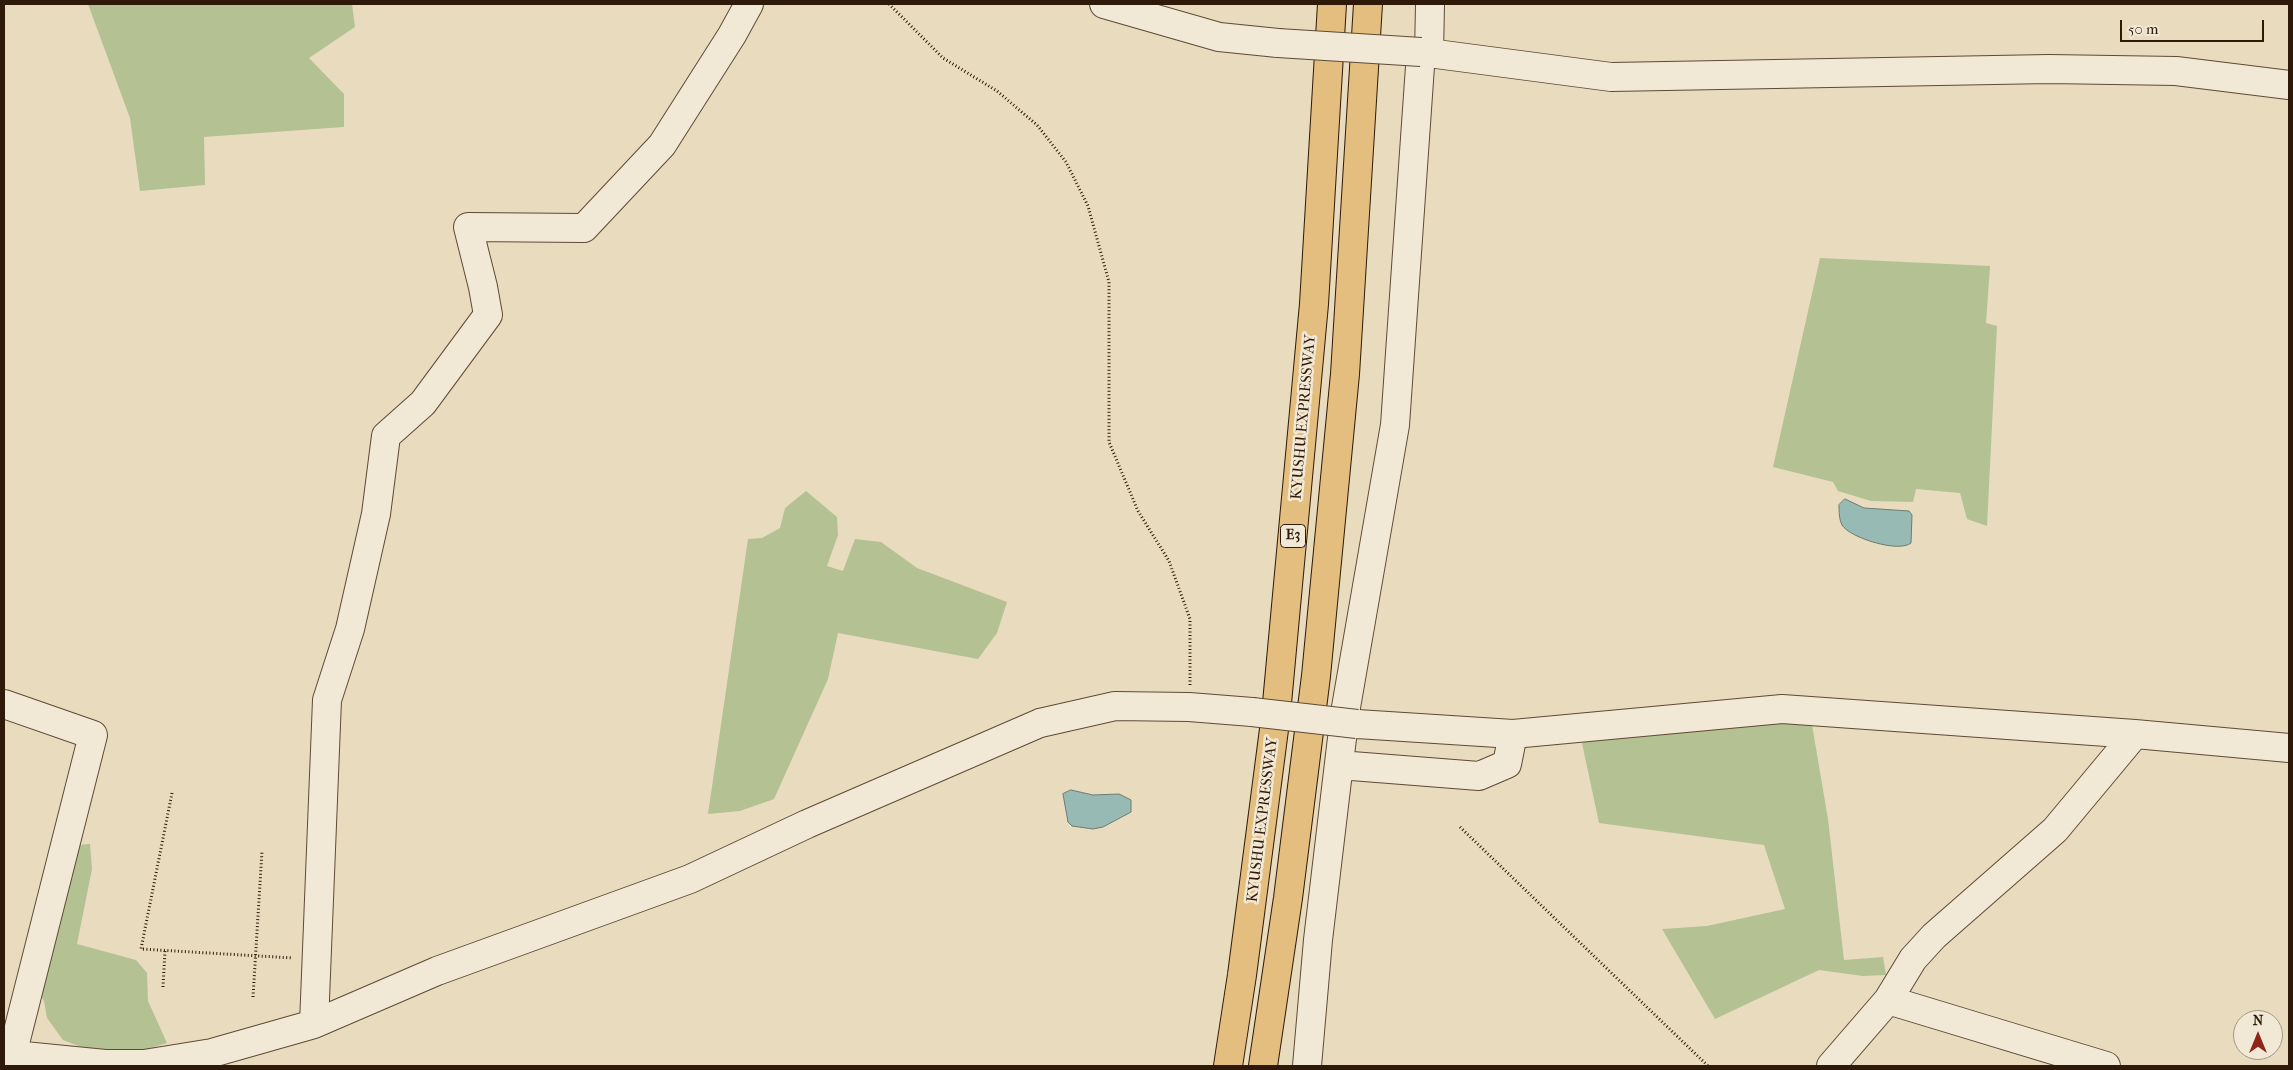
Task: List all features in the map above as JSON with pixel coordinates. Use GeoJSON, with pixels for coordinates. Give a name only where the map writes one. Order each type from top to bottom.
{"type":"FeatureCollection","features":[{"type":"Feature","properties":{"kind":"highway","name":"KYUSHU EXPRESSWAY"},"geometry":{"type":"LineString","coordinates":[[1228,1066],[1242,975],[1277,704],[1314,304],[1332,4]]}},
{"type":"Feature","properties":{"kind":"highway","name":"E3"},"geometry":{"type":"LineString","coordinates":[[1263,1066],[1288,898],[1317,666],[1345,374],[1368,4]]}},
{"type":"Feature","properties":{"kind":"street"},"geometry":{"type":"LineString","coordinates":[[314,1024],[327,700],[350,629],[376,514],[386,436],[423,403],[488,315],[468,228],[584,228],[662,145],[732,35],[749,4]]}},
{"type":"Feature","properties":{"kind":"street"},"geometry":{"type":"LineString","coordinates":[[1104,4],[1219,36],[1278,43],[1425,53],[1611,77],[2049,69],[2176,71],[2289,85]]}},
{"type":"Feature","properties":{"kind":"street"},"geometry":{"type":"LineString","coordinates":[[1307,1066],[1318,940],[1339,765],[1357,635],[1395,425],[1430,4]]}},
{"type":"Feature","properties":{"kind":"street"},"geometry":{"type":"LineString","coordinates":[[4,704],[92,735],[8,1054],[105,1065],[144,1064],[212,1053],[314,1024],[437,971],[690,879],[807,824],[1040,723],[1115,706],[1189,707],[1357,724],[1513,734],[1782,708],[2135,734],[2289,748]]}},
{"type":"Feature","properties":{"kind":"street"},"geometry":{"type":"LineString","coordinates":[[1339,765],[1479,776],[1508,764],[1513,734]]}},
{"type":"Feature","properties":{"kind":"street"},"geometry":{"type":"LineString","coordinates":[[1831,1066],[1888,1000],[1913,959],[1934,936],[2055,830],[2135,734]]}},
{"type":"Feature","properties":{"kind":"street"},"geometry":{"type":"LineString","coordinates":[[1888,1000],[2106,1066]]}},
{"type":"Feature","properties":{"kind":"path"},"geometry":{"type":"LineString","coordinates":[[889,4],[943,58],[997,91],[1037,125],[1066,162],[1088,206],[1109,282],[1109,442],[1138,510],[1168,561],[1190,619],[1189,707]]}},
{"type":"Feature","properties":{"kind":"path"},"geometry":{"type":"LineString","coordinates":[[172,793],[141,949],[316,960]]}},
{"type":"Feature","properties":{"kind":"path"},"geometry":{"type":"LineString","coordinates":[[1460,827],[1708,1066]]}},
{"type":"Feature","properties":{"kind":"path"},"geometry":{"type":"LineString","coordinates":[[253,997],[262,850]]}},
{"type":"Feature","properties":{"kind":"path"},"geometry":{"type":"LineString","coordinates":[[163,987],[165,951]]}},
{"type":"Feature","properties":{"kind":"green space"},"geometry":{"type":"Polygon","coordinates":[[[88,4],[352,4],[355,27],[309,58],[344,94],[344,127],[204,137],[205,185],[140,191],[130,118],[88,4]]]}},
{"type":"Feature","properties":{"kind":"green space"},"geometry":{"type":"Polygon","coordinates":[[[1820,258],[1990,266],[1986,323],[1997,326],[1987,526],[1967,519],[1960,493],[1916,489],[1913,502],[1871,501],[1838,491],[1833,482],[1773,467],[1820,258]]]}},
{"type":"Feature","properties":{"kind":"green space"},"geometry":{"type":"Polygon","coordinates":[[[806,491],[837,517],[838,535],[827,566],[843,571],[855,539],[881,542],[917,568],[1007,602],[997,633],[978,659],[838,633],[828,679],[774,799],[740,811],[708,814],[748,539],[762,538],[780,528],[785,508],[806,491]]]}},
{"type":"Feature","properties":{"kind":"green space"},"geometry":{"type":"Polygon","coordinates":[[[1811,719],[1828,819],[1844,960],[1883,957],[1886,975],[1863,976],[1819,970],[1715,1019],[1662,929],[1707,926],[1785,909],[1764,845],[1599,823],[1582,743],[1630,727],[1811,719]]]}},
{"type":"Feature","properties":{"kind":"green space"},"geometry":{"type":"Polygon","coordinates":[[[90,844],[92,869],[77,944],[136,960],[147,973],[148,1001],[167,1043],[144,1050],[89,1050],[63,1040],[47,1018],[44,1001],[37,987],[77,845],[90,844]]]}},
{"type":"Feature","properties":{"kind":"water"},"geometry":{"type":"Polygon","coordinates":[[[1845,499],[1864,508],[1909,511],[1912,515],[1911,543],[1905,546],[1886,545],[1854,535],[1842,525],[1840,520],[1839,505],[1845,499]]]}},
{"type":"Feature","properties":{"kind":"water"},"geometry":{"type":"Polygon","coordinates":[[[1071,790],[1093,795],[1119,794],[1131,800],[1131,812],[1103,827],[1093,829],[1072,826],[1068,822],[1063,794],[1071,790]]]}}]}
